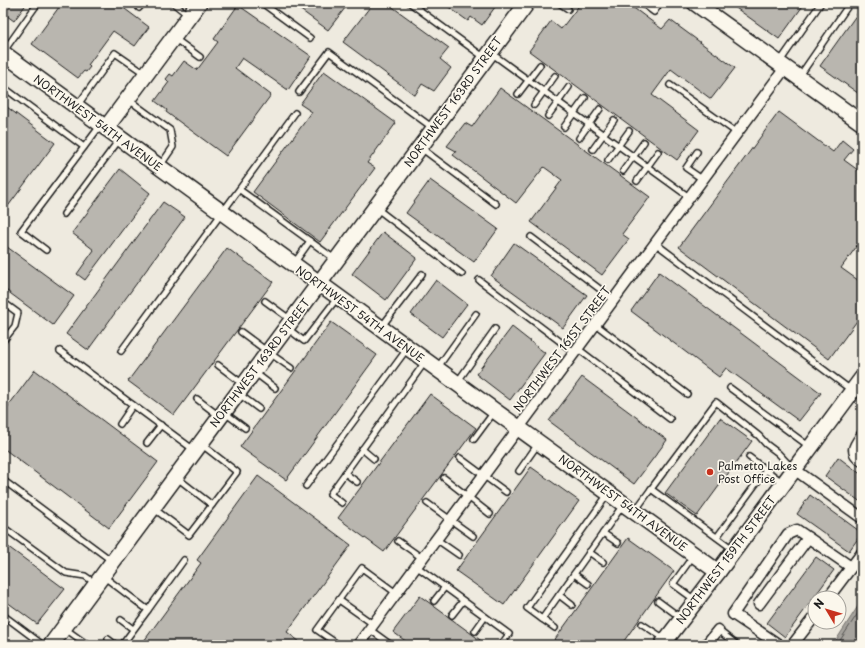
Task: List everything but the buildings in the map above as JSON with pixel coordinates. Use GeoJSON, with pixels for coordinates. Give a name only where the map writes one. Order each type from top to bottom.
{"type":"FeatureCollection","features":[{"type":"Feature","properties":{"kind":"street"},"geometry":{"type":"LineString","coordinates":[[103,127],[128,99],[199,3]]}},
{"type":"Feature","properties":{"kind":"street","name":"NORTHWEST 163RD STREET"},"geometry":{"type":"LineString","coordinates":[[51,645],[527,3]]}},
{"type":"Feature","properties":{"kind":"street"},"geometry":{"type":"LineString","coordinates":[[695,3],[862,123]]}},
{"type":"Feature","properties":{"kind":"street","name":"NORTHWEST 54TH AVENUE"},"geometry":{"type":"LineString","coordinates":[[3,53],[222,214],[718,572]]}},
{"type":"Feature","properties":{"kind":"street","name":"NORTHWEST 161ST STREET"},"geometry":{"type":"LineString","coordinates":[[358,645],[736,133],[782,66]]}},
{"type":"Feature","properties":{"kind":"street","name":"NORTHWEST 159TH STREET"},"geometry":{"type":"LineString","coordinates":[[667,643],[682,619],[862,378]]}},
{"type":"Feature","properties":{"kind":"street"},"geometry":{"type":"LineString","coordinates":[[862,435],[853,452],[857,458],[862,461]]}},
{"type":"Feature","properties":{"kind":"street"},"geometry":{"type":"LineString","coordinates":[[794,470],[862,518]]}},
{"type":"Feature","properties":{"kind":"street"},"geometry":{"type":"LineString","coordinates":[[778,645],[733,614],[788,534],[797,530],[851,568]]}},
{"type":"Feature","properties":{"kind":"street"},"geometry":{"type":"LineString","coordinates":[[759,604],[808,538]]}},
{"type":"Feature","properties":{"kind":"street"},"geometry":{"type":"LineString","coordinates":[[834,590],[862,553]]}},
{"type":"Feature","properties":{"kind":"street"},"geometry":{"type":"LineString","coordinates":[[792,645],[807,626]]}},
{"type":"Feature","properties":{"kind":"street"},"geometry":{"type":"LineString","coordinates":[[706,645],[718,630]]}},
{"type":"Feature","properties":{"kind":"lane"},"geometry":{"type":"LineString","coordinates":[[3,53],[38,3]]}},
{"type":"Feature","properties":{"kind":"lane"},"geometry":{"type":"LineString","coordinates":[[139,8],[143,3]]}},
{"type":"Feature","properties":{"kind":"lane"},"geometry":{"type":"LineString","coordinates":[[173,3],[190,16]]}},
{"type":"Feature","properties":{"kind":"lane"},"geometry":{"type":"LineString","coordinates":[[262,3],[310,38]]}},
{"type":"Feature","properties":{"kind":"lane"},"geometry":{"type":"LineString","coordinates":[[410,3],[488,56],[529,80],[689,197]]}},
{"type":"Feature","properties":{"kind":"lane"},"geometry":{"type":"LineString","coordinates":[[559,3],[568,9]]}},
{"type":"Feature","properties":{"kind":"lane"},"geometry":{"type":"LineString","coordinates":[[642,3],[654,12],[660,3]]}},
{"type":"Feature","properties":{"kind":"lane"},"geometry":{"type":"LineString","coordinates":[[782,66],[821,3]]}},
{"type":"Feature","properties":{"kind":"lane"},"geometry":{"type":"LineString","coordinates":[[798,77],[850,3]]}},
{"type":"Feature","properties":{"kind":"lane"},"geometry":{"type":"LineString","coordinates":[[174,38],[200,57]]}},
{"type":"Feature","properties":{"kind":"lane"},"geometry":{"type":"LineString","coordinates":[[299,92],[328,52],[434,129]]}},
{"type":"Feature","properties":{"kind":"lane"},"geometry":{"type":"LineString","coordinates":[[76,107],[115,53],[146,75]]}},
{"type":"Feature","properties":{"kind":"lane"},"geometry":{"type":"LineString","coordinates":[[518,94],[540,65]]}},
{"type":"Feature","properties":{"kind":"lane"},"geometry":{"type":"LineString","coordinates":[[534,105],[555,76]]}},
{"type":"Feature","properties":{"kind":"lane"},"geometry":{"type":"LineString","coordinates":[[670,84],[736,133]]}},
{"type":"Feature","properties":{"kind":"lane"},"geometry":{"type":"LineString","coordinates":[[548,116],[569,87]]}},
{"type":"Feature","properties":{"kind":"lane"},"geometry":{"type":"LineString","coordinates":[[6,89],[84,147]]}},
{"type":"Feature","properties":{"kind":"lane"},"geometry":{"type":"LineString","coordinates":[[564,127],[585,98]]}},
{"type":"Feature","properties":{"kind":"lane"},"geometry":{"type":"LineString","coordinates":[[128,99],[170,130],[173,147],[159,167]]}},
{"type":"Feature","properties":{"kind":"lane"},"geometry":{"type":"LineString","coordinates":[[579,138],[600,110]]}},
{"type":"Feature","properties":{"kind":"lane"},"geometry":{"type":"LineString","coordinates":[[121,351],[295,113]]}},
{"type":"Feature","properties":{"kind":"lane"},"geometry":{"type":"LineString","coordinates":[[593,149],[614,120]]}},
{"type":"Feature","properties":{"kind":"lane"},"geometry":{"type":"LineString","coordinates":[[46,250],[21,231],[84,147],[103,127]]}},
{"type":"Feature","properties":{"kind":"lane"},"geometry":{"type":"LineString","coordinates":[[608,160],[629,131]]}},
{"type":"Feature","properties":{"kind":"lane"},"geometry":{"type":"LineString","coordinates":[[64,214],[120,139]]}},
{"type":"Feature","properties":{"kind":"lane"},"geometry":{"type":"LineString","coordinates":[[623,171],[644,142]]}},
{"type":"Feature","properties":{"kind":"lane"},"geometry":{"type":"LineString","coordinates":[[420,148],[496,204]]}},
{"type":"Feature","properties":{"kind":"lane"},"geometry":{"type":"LineString","coordinates":[[637,181],[658,152]]}},
{"type":"Feature","properties":{"kind":"lane"},"geometry":{"type":"LineString","coordinates":[[697,152],[686,168],[702,179]]}},
{"type":"Feature","properties":{"kind":"lane"},"geometry":{"type":"LineString","coordinates":[[240,190],[336,260]]}},
{"type":"Feature","properties":{"kind":"lane"},"geometry":{"type":"LineString","coordinates":[[376,208],[462,274]]}},
{"type":"Feature","properties":{"kind":"lane"},"geometry":{"type":"LineString","coordinates":[[531,237],[613,299]]}},
{"type":"Feature","properties":{"kind":"lane"},"geometry":{"type":"LineString","coordinates":[[293,265],[310,241]]}},
{"type":"Feature","properties":{"kind":"lane"},"geometry":{"type":"LineString","coordinates":[[655,243],[852,392]]}},
{"type":"Feature","properties":{"kind":"lane"},"geometry":{"type":"LineString","coordinates":[[381,329],[422,274]]}},
{"type":"Feature","properties":{"kind":"lane"},"geometry":{"type":"LineString","coordinates":[[479,280],[670,419]]}},
{"type":"Feature","properties":{"kind":"lane"},"geometry":{"type":"LineString","coordinates":[[265,301],[304,341],[338,297]]}},
{"type":"Feature","properties":{"kind":"lane"},"geometry":{"type":"LineString","coordinates":[[3,302],[18,312],[15,326],[3,342]]}},
{"type":"Feature","properties":{"kind":"lane"},"geometry":{"type":"LineString","coordinates":[[342,503],[330,494],[362,449],[431,365],[476,314]]}},
{"type":"Feature","properties":{"kind":"lane"},"geometry":{"type":"LineString","coordinates":[[595,324],[687,394]]}},
{"type":"Feature","properties":{"kind":"lane"},"geometry":{"type":"LineString","coordinates":[[457,384],[495,329]]}},
{"type":"Feature","properties":{"kind":"lane"},"geometry":{"type":"LineString","coordinates":[[241,332],[291,368]]}},
{"type":"Feature","properties":{"kind":"lane"},"geometry":{"type":"LineString","coordinates":[[306,486],[408,348]]}},
{"type":"Feature","properties":{"kind":"lane"},"geometry":{"type":"LineString","coordinates":[[60,351],[161,425],[237,472],[189,535],[152,508]]}},
{"type":"Feature","properties":{"kind":"lane"},"geometry":{"type":"LineString","coordinates":[[218,365],[259,409]]}},
{"type":"Feature","properties":{"kind":"lane"},"geometry":{"type":"LineString","coordinates":[[254,372],[274,388]]}},
{"type":"Feature","properties":{"kind":"lane"},"geometry":{"type":"LineString","coordinates":[[730,388],[811,447]]}},
{"type":"Feature","properties":{"kind":"lane"},"geometry":{"type":"LineString","coordinates":[[196,399],[245,428]]}},
{"type":"Feature","properties":{"kind":"lane"},"geometry":{"type":"LineString","coordinates":[[542,619],[603,533],[651,489],[716,402],[759,436],[794,470]]}},
{"type":"Feature","properties":{"kind":"lane"},"geometry":{"type":"LineString","coordinates":[[120,424],[134,405]]}},
{"type":"Feature","properties":{"kind":"lane"},"geometry":{"type":"LineString","coordinates":[[474,439],[494,411]]}},
{"type":"Feature","properties":{"kind":"lane"},"geometry":{"type":"LineString","coordinates":[[147,443],[161,425]]}},
{"type":"Feature","properties":{"kind":"lane"},"geometry":{"type":"LineString","coordinates":[[519,471],[539,443]]}},
{"type":"Feature","properties":{"kind":"lane"},"geometry":{"type":"LineString","coordinates":[[362,449],[374,459]]}},
{"type":"Feature","properties":{"kind":"lane"},"geometry":{"type":"LineString","coordinates":[[749,457],[784,483]]}},
{"type":"Feature","properties":{"kind":"lane"},"geometry":{"type":"LineString","coordinates":[[460,458],[506,492]]}},
{"type":"Feature","properties":{"kind":"lane"},"geometry":{"type":"LineString","coordinates":[[717,537],[766,470]]}},
{"type":"Feature","properties":{"kind":"lane"},"geometry":{"type":"LineString","coordinates":[[345,473],[357,482]]}},
{"type":"Feature","properties":{"kind":"lane"},"geometry":{"type":"LineString","coordinates":[[175,477],[212,505]]}},
{"type":"Feature","properties":{"kind":"lane"},"geometry":{"type":"LineString","coordinates":[[444,478],[490,514]]}},
{"type":"Feature","properties":{"kind":"lane"},"geometry":{"type":"LineString","coordinates":[[3,480],[113,561]]}},
{"type":"Feature","properties":{"kind":"lane"},"geometry":{"type":"LineString","coordinates":[[651,489],[734,550]]}},
{"type":"Feature","properties":{"kind":"lane"},"geometry":{"type":"LineString","coordinates":[[555,628],[527,608],[609,494]]}},
{"type":"Feature","properties":{"kind":"lane"},"geometry":{"type":"LineString","coordinates":[[427,503],[473,536]]}},
{"type":"Feature","properties":{"kind":"lane"},"geometry":{"type":"LineString","coordinates":[[3,527],[66,573],[99,580],[148,610]]}},
{"type":"Feature","properties":{"kind":"lane"},"geometry":{"type":"LineString","coordinates":[[603,533],[618,543]]}},
{"type":"Feature","properties":{"kind":"lane"},"geometry":{"type":"LineString","coordinates":[[436,539],[459,555]]}},
{"type":"Feature","properties":{"kind":"lane"},"geometry":{"type":"LineString","coordinates":[[398,541],[445,587],[509,634],[501,645]]}},
{"type":"Feature","properties":{"kind":"lane"},"geometry":{"type":"LineString","coordinates":[[589,552],[603,562]]}},
{"type":"Feature","properties":{"kind":"lane"},"geometry":{"type":"LineString","coordinates":[[694,555],[673,584],[696,600]]}},
{"type":"Feature","properties":{"kind":"lane"},"geometry":{"type":"LineString","coordinates":[[122,645],[184,560]]}},
{"type":"Feature","properties":{"kind":"lane"},"geometry":{"type":"LineString","coordinates":[[339,645],[317,630],[362,568],[396,593]]}},
{"type":"Feature","properties":{"kind":"lane"},"geometry":{"type":"LineString","coordinates":[[574,574],[588,584]]}},
{"type":"Feature","properties":{"kind":"lane"},"geometry":{"type":"LineString","coordinates":[[434,601],[445,587]]}},
{"type":"Feature","properties":{"kind":"lane"},"geometry":{"type":"LineString","coordinates":[[558,595],[572,605]]}},
{"type":"Feature","properties":{"kind":"lane"},"geometry":{"type":"LineString","coordinates":[[339,600],[391,645]]}},
{"type":"Feature","properties":{"kind":"lane"},"geometry":{"type":"LineString","coordinates":[[452,615],[463,601]]}},
{"type":"Feature","properties":{"kind":"lane"},"geometry":{"type":"LineString","coordinates":[[658,601],[682,619]]}},
{"type":"Feature","properties":{"kind":"lane"},"geometry":{"type":"LineString","coordinates":[[3,615],[43,645]]}},
{"type":"Feature","properties":{"kind":"lane"},"geometry":{"type":"LineString","coordinates":[[475,630],[485,617]]}},
{"type":"Feature","properties":{"kind":"lane"},"geometry":{"type":"LineString","coordinates":[[121,620],[133,629]]}},
{"type":"Feature","properties":{"kind":"lane"},"geometry":{"type":"LineString","coordinates":[[642,624],[667,643]]}},
{"type":"Feature","properties":{"kind":"lane"},"geometry":{"type":"LineString","coordinates":[[63,628],[88,645]]}},
{"type":"Feature","properties":{"kind":"lane"},"geometry":{"type":"LineString","coordinates":[[718,630],[736,645]]}},
{"type":"Feature","properties":{"kind":"lane"},"geometry":{"type":"LineString","coordinates":[[108,639],[116,645]]}},
{"type":"Feature","properties":{"kind":"water"},"geometry":{"type":"Polygon","coordinates":[[[862,600],[862,645],[833,645],[843,630],[847,630],[847,623],[862,600]]]}},
{"type":"Feature","properties":{"kind":"place","name":"Palmetto Lakes Post Office"},"geometry":{"type":"Point","coordinates":[710,472]}}]}
